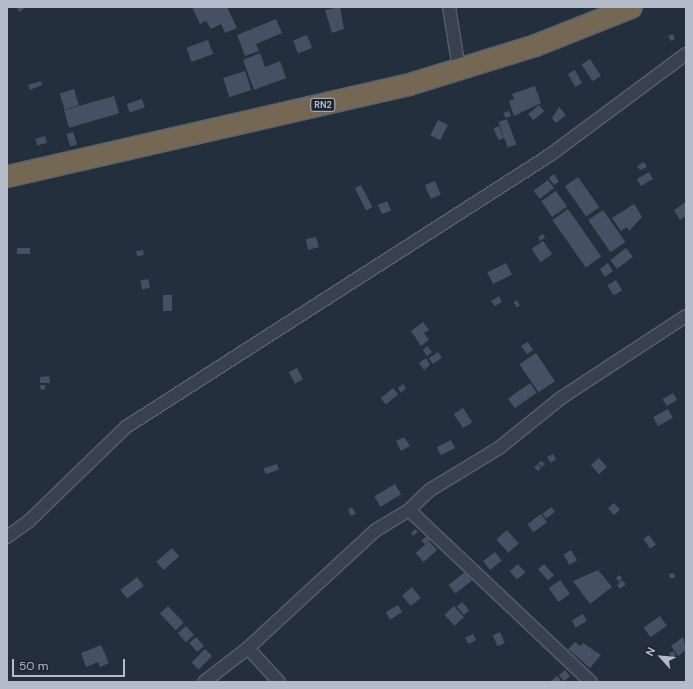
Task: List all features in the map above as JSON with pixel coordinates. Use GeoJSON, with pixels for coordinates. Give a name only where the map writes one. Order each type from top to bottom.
{"type":"FeatureCollection","features":[{"type":"Feature","properties":{"kind":"highway","name":"RN2"},"geometry":{"type":"LineString","coordinates":[[7,176],[268,119],[459,69],[535,45],[631,7]]}},
{"type":"Feature","properties":{"kind":"street"},"geometry":{"type":"LineString","coordinates":[[449,7],[459,69]]}},
{"type":"Feature","properties":{"kind":"street"},"geometry":{"type":"LineString","coordinates":[[7,537],[29,521],[126,427],[550,155],[686,54]]}},
{"type":"Feature","properties":{"kind":"street"},"geometry":{"type":"LineString","coordinates":[[7,171],[7,176]]}},
{"type":"Feature","properties":{"kind":"street"},"geometry":{"type":"LineString","coordinates":[[204,682],[248,648],[376,530],[409,510],[430,490],[499,448],[561,398],[686,316]]}},
{"type":"Feature","properties":{"kind":"street"},"geometry":{"type":"LineString","coordinates":[[409,510],[591,682]]}},
{"type":"Feature","properties":{"kind":"street"},"geometry":{"type":"LineString","coordinates":[[248,648],[279,682]]}},
{"type":"Feature","properties":{"kind":"building"},"geometry":{"type":"Polygon","coordinates":[[[17,7],[26,7],[19,12],[17,7]]]}},
{"type":"Feature","properties":{"kind":"building"},"geometry":{"type":"Polygon","coordinates":[[[192,7],[227,7],[237,28],[225,33],[221,24],[211,29],[206,21],[200,24],[192,7]]]}},
{"type":"Feature","properties":{"kind":"building"},"geometry":{"type":"Polygon","coordinates":[[[340,7],[344,29],[332,33],[325,10],[340,7]]]}},
{"type":"Feature","properties":{"kind":"building"},"geometry":{"type":"Polygon","coordinates":[[[276,19],[282,33],[256,44],[259,51],[245,56],[237,35],[276,19]]]}},
{"type":"Feature","properties":{"kind":"building"},"geometry":{"type":"Polygon","coordinates":[[[673,34],[675,39],[671,41],[668,36],[673,34]]]}},
{"type":"Feature","properties":{"kind":"building"},"geometry":{"type":"Polygon","coordinates":[[[307,35],[312,48],[298,53],[293,40],[307,35]]]}},
{"type":"Feature","properties":{"kind":"building"},"geometry":{"type":"Polygon","coordinates":[[[208,40],[213,54],[192,62],[186,48],[208,40]]]}},
{"type":"Feature","properties":{"kind":"building"},"geometry":{"type":"Polygon","coordinates":[[[260,53],[265,67],[280,61],[286,78],[254,90],[243,60],[260,53]]]}},
{"type":"Feature","properties":{"kind":"building"},"geometry":{"type":"Polygon","coordinates":[[[590,59],[601,76],[593,81],[582,64],[590,59]]]}},
{"type":"Feature","properties":{"kind":"building"},"geometry":{"type":"Polygon","coordinates":[[[575,70],[582,83],[575,87],[568,74],[575,70]]]}},
{"type":"Feature","properties":{"kind":"building"},"geometry":{"type":"Polygon","coordinates":[[[245,71],[251,90],[229,97],[223,78],[245,71]]]}},
{"type":"Feature","properties":{"kind":"building"},"geometry":{"type":"Polygon","coordinates":[[[41,81],[42,85],[30,90],[28,85],[41,81]]]}},
{"type":"Feature","properties":{"kind":"building"},"geometry":{"type":"Polygon","coordinates":[[[535,86],[541,103],[514,116],[509,101],[514,99],[512,94],[535,86]]]}},
{"type":"Feature","properties":{"kind":"building"},"geometry":{"type":"Polygon","coordinates":[[[74,89],[79,105],[65,110],[60,93],[74,89]]]}},
{"type":"Feature","properties":{"kind":"building"},"geometry":{"type":"Polygon","coordinates":[[[114,96],[119,113],[69,128],[64,110],[114,96]]]}},
{"type":"Feature","properties":{"kind":"building"},"geometry":{"type":"Polygon","coordinates":[[[142,99],[145,108],[130,113],[127,104],[142,99]]]}},
{"type":"Feature","properties":{"kind":"building"},"geometry":{"type":"Polygon","coordinates":[[[539,105],[544,111],[533,120],[528,114],[539,105]]]}},
{"type":"Feature","properties":{"kind":"building"},"geometry":{"type":"Polygon","coordinates":[[[559,107],[566,115],[556,123],[552,118],[559,107]]]}},
{"type":"Feature","properties":{"kind":"building"},"geometry":{"type":"Polygon","coordinates":[[[509,111],[511,116],[506,118],[503,113],[509,111]]]}},
{"type":"Feature","properties":{"kind":"building"},"geometry":{"type":"Polygon","coordinates":[[[507,119],[516,144],[508,147],[499,122],[507,119]]]}},
{"type":"Feature","properties":{"kind":"building"},"geometry":{"type":"Polygon","coordinates":[[[438,120],[448,125],[440,140],[430,135],[438,120]]]}},
{"type":"Feature","properties":{"kind":"building"},"geometry":{"type":"Polygon","coordinates":[[[499,126],[504,138],[499,140],[493,128],[499,126]]]}},
{"type":"Feature","properties":{"kind":"building"},"geometry":{"type":"Polygon","coordinates":[[[73,132],[77,144],[70,147],[66,134],[73,132]]]}},
{"type":"Feature","properties":{"kind":"building"},"geometry":{"type":"Polygon","coordinates":[[[45,136],[47,143],[37,145],[35,139],[45,136]]]}},
{"type":"Feature","properties":{"kind":"building"},"geometry":{"type":"Polygon","coordinates":[[[644,162],[647,167],[640,170],[637,166],[644,162]]]}},
{"type":"Feature","properties":{"kind":"building"},"geometry":{"type":"Polygon","coordinates":[[[649,172],[653,179],[641,186],[637,179],[649,172]]]}},
{"type":"Feature","properties":{"kind":"building"},"geometry":{"type":"Polygon","coordinates":[[[554,174],[559,182],[554,185],[549,178],[554,174]]]}},
{"type":"Feature","properties":{"kind":"building"},"geometry":{"type":"Polygon","coordinates":[[[578,177],[599,207],[586,216],[565,186],[578,177]]]}},
{"type":"Feature","properties":{"kind":"building"},"geometry":{"type":"Polygon","coordinates":[[[548,180],[554,188],[540,199],[534,191],[548,180]]]}},
{"type":"Feature","properties":{"kind":"building"},"geometry":{"type":"Polygon","coordinates":[[[435,181],[441,195],[431,199],[425,185],[435,181]]]}},
{"type":"Feature","properties":{"kind":"building"},"geometry":{"type":"Polygon","coordinates":[[[361,185],[372,207],[366,210],[355,188],[361,185]]]}},
{"type":"Feature","properties":{"kind":"building"},"geometry":{"type":"Polygon","coordinates":[[[556,191],[567,207],[552,217],[541,201],[556,191]]]}},
{"type":"Feature","properties":{"kind":"building"},"geometry":{"type":"Polygon","coordinates":[[[387,201],[391,210],[382,214],[378,205],[387,201]]]}},
{"type":"Feature","properties":{"kind":"building"},"geometry":{"type":"Polygon","coordinates":[[[686,202],[686,216],[680,220],[674,210],[686,202]]]}},
{"type":"Feature","properties":{"kind":"building"},"geometry":{"type":"Polygon","coordinates":[[[634,204],[642,217],[629,231],[627,227],[621,231],[612,218],[634,204]]]}},
{"type":"Feature","properties":{"kind":"building"},"geometry":{"type":"Polygon","coordinates":[[[568,209],[601,257],[586,267],[552,220],[568,209]]]}},
{"type":"Feature","properties":{"kind":"building"},"geometry":{"type":"Polygon","coordinates":[[[603,210],[625,242],[611,252],[588,220],[603,210]]]}},
{"type":"Feature","properties":{"kind":"building"},"geometry":{"type":"Polygon","coordinates":[[[543,234],[545,237],[540,241],[538,237],[543,234]]]}},
{"type":"Feature","properties":{"kind":"building"},"geometry":{"type":"Polygon","coordinates":[[[316,237],[319,247],[308,250],[306,239],[316,237]]]}},
{"type":"Feature","properties":{"kind":"building"},"geometry":{"type":"Polygon","coordinates":[[[543,241],[552,254],[541,262],[532,249],[543,241]]]}},
{"type":"Feature","properties":{"kind":"building"},"geometry":{"type":"Polygon","coordinates":[[[17,248],[30,248],[30,254],[17,254],[17,248]]]}},
{"type":"Feature","properties":{"kind":"building"},"geometry":{"type":"Polygon","coordinates":[[[626,248],[633,257],[617,269],[610,260],[626,248]]]}},
{"type":"Feature","properties":{"kind":"building"},"geometry":{"type":"Polygon","coordinates":[[[143,250],[144,255],[137,256],[136,251],[143,250]]]}},
{"type":"Feature","properties":{"kind":"building"},"geometry":{"type":"Polygon","coordinates":[[[506,263],[512,275],[493,284],[487,273],[506,263]]]}},
{"type":"Feature","properties":{"kind":"building"},"geometry":{"type":"Polygon","coordinates":[[[608,263],[613,271],[605,277],[600,269],[608,263]]]}},
{"type":"Feature","properties":{"kind":"building"},"geometry":{"type":"Polygon","coordinates":[[[148,279],[150,288],[142,290],[140,281],[148,279]]]}},
{"type":"Feature","properties":{"kind":"building"},"geometry":{"type":"Polygon","coordinates":[[[616,280],[622,290],[614,295],[607,285],[616,280]]]}},
{"type":"Feature","properties":{"kind":"building"},"geometry":{"type":"Polygon","coordinates":[[[163,295],[172,295],[172,311],[163,311],[163,295]]]}},
{"type":"Feature","properties":{"kind":"building"},"geometry":{"type":"Polygon","coordinates":[[[499,296],[502,302],[495,306],[491,301],[499,296]]]}},
{"type":"Feature","properties":{"kind":"building"},"geometry":{"type":"Polygon","coordinates":[[[517,300],[520,305],[517,307],[514,302],[517,300]]]}},
{"type":"Feature","properties":{"kind":"building"},"geometry":{"type":"Polygon","coordinates":[[[423,322],[429,330],[424,333],[429,340],[421,346],[411,331],[423,322]]]}},
{"type":"Feature","properties":{"kind":"building"},"geometry":{"type":"Polygon","coordinates":[[[528,342],[533,350],[527,354],[521,346],[528,342]]]}},
{"type":"Feature","properties":{"kind":"building"},"geometry":{"type":"Polygon","coordinates":[[[427,346],[432,352],[427,356],[423,350],[427,346]]]}},
{"type":"Feature","properties":{"kind":"building"},"geometry":{"type":"Polygon","coordinates":[[[438,352],[442,358],[433,364],[429,358],[438,352]]]}},
{"type":"Feature","properties":{"kind":"building"},"geometry":{"type":"Polygon","coordinates":[[[536,353],[555,381],[538,392],[519,364],[536,353]]]}},
{"type":"Feature","properties":{"kind":"building"},"geometry":{"type":"Polygon","coordinates":[[[426,358],[430,365],[424,370],[419,363],[426,358]]]}},
{"type":"Feature","properties":{"kind":"building"},"geometry":{"type":"Polygon","coordinates":[[[297,368],[303,380],[295,384],[289,372],[297,368]]]}},
{"type":"Feature","properties":{"kind":"building"},"geometry":{"type":"Polygon","coordinates":[[[49,376],[50,383],[40,383],[40,377],[49,376]]]}},
{"type":"Feature","properties":{"kind":"building"},"geometry":{"type":"Polygon","coordinates":[[[530,383],[537,393],[515,408],[508,398],[530,383]]]}},
{"type":"Feature","properties":{"kind":"building"},"geometry":{"type":"Polygon","coordinates":[[[403,384],[406,388],[401,393],[398,388],[403,384]]]}},
{"type":"Feature","properties":{"kind":"building"},"geometry":{"type":"Polygon","coordinates":[[[40,385],[45,385],[45,389],[41,390],[40,385]]]}},
{"type":"Feature","properties":{"kind":"building"},"geometry":{"type":"Polygon","coordinates":[[[393,388],[398,394],[386,404],[381,398],[393,388]]]}},
{"type":"Feature","properties":{"kind":"building"},"geometry":{"type":"Polygon","coordinates":[[[673,393],[677,400],[667,406],[663,399],[673,393]]]}},
{"type":"Feature","properties":{"kind":"building"},"geometry":{"type":"Polygon","coordinates":[[[463,408],[472,422],[463,428],[454,414],[463,408]]]}},
{"type":"Feature","properties":{"kind":"building"},"geometry":{"type":"Polygon","coordinates":[[[668,409],[673,418],[658,426],[653,417],[668,409]]]}},
{"type":"Feature","properties":{"kind":"building"},"geometry":{"type":"Polygon","coordinates":[[[404,437],[410,446],[401,451],[396,441],[404,437]]]}},
{"type":"Feature","properties":{"kind":"building"},"geometry":{"type":"Polygon","coordinates":[[[451,440],[455,448],[441,455],[437,447],[451,440]]]}},
{"type":"Feature","properties":{"kind":"building"},"geometry":{"type":"Polygon","coordinates":[[[553,454],[556,459],[551,463],[547,457],[553,454]]]}},
{"type":"Feature","properties":{"kind":"building"},"geometry":{"type":"Polygon","coordinates":[[[599,458],[607,467],[599,474],[591,465],[599,458]]]}},
{"type":"Feature","properties":{"kind":"building"},"geometry":{"type":"Polygon","coordinates":[[[541,461],[545,464],[542,467],[538,463],[541,461]]]}},
{"type":"Feature","properties":{"kind":"building"},"geometry":{"type":"Polygon","coordinates":[[[277,464],[279,470],[266,474],[264,468],[277,464]]]}},
{"type":"Feature","properties":{"kind":"building"},"geometry":{"type":"Polygon","coordinates":[[[538,464],[541,468],[538,471],[534,467],[538,464]]]}},
{"type":"Feature","properties":{"kind":"building"},"geometry":{"type":"Polygon","coordinates":[[[395,484],[401,494],[381,507],[374,496],[395,484]]]}},
{"type":"Feature","properties":{"kind":"building"},"geometry":{"type":"Polygon","coordinates":[[[614,503],[620,510],[614,515],[608,508],[614,503]]]}},
{"type":"Feature","properties":{"kind":"building"},"geometry":{"type":"Polygon","coordinates":[[[352,507],[356,514],[351,516],[348,510],[352,507]]]}},
{"type":"Feature","properties":{"kind":"building"},"geometry":{"type":"Polygon","coordinates":[[[551,507],[555,512],[546,519],[542,514],[551,507]]]}},
{"type":"Feature","properties":{"kind":"building"},"geometry":{"type":"Polygon","coordinates":[[[541,514],[547,522],[533,532],[527,524],[541,514]]]}},
{"type":"Feature","properties":{"kind":"building"},"geometry":{"type":"Polygon","coordinates":[[[415,529],[418,532],[414,536],[411,533],[415,529]]]}},
{"type":"Feature","properties":{"kind":"building"},"geometry":{"type":"Polygon","coordinates":[[[507,530],[519,544],[508,553],[496,539],[507,530]]]}},
{"type":"Feature","properties":{"kind":"building"},"geometry":{"type":"Polygon","coordinates":[[[649,535],[656,545],[650,549],[643,539],[649,535]]]}},
{"type":"Feature","properties":{"kind":"building"},"geometry":{"type":"Polygon","coordinates":[[[427,536],[430,540],[424,544],[421,540],[427,536]]]}},
{"type":"Feature","properties":{"kind":"building"},"geometry":{"type":"Polygon","coordinates":[[[429,541],[437,550],[424,562],[416,553],[429,541]]]}},
{"type":"Feature","properties":{"kind":"building"},"geometry":{"type":"Polygon","coordinates":[[[172,548],[179,556],[163,570],[156,562],[172,548]]]}},
{"type":"Feature","properties":{"kind":"building"},"geometry":{"type":"Polygon","coordinates":[[[571,550],[577,560],[569,565],[563,555],[571,550]]]}},
{"type":"Feature","properties":{"kind":"building"},"geometry":{"type":"Polygon","coordinates":[[[495,552],[502,561],[490,570],[483,561],[495,552]]]}},
{"type":"Feature","properties":{"kind":"building"},"geometry":{"type":"Polygon","coordinates":[[[518,564],[525,572],[517,580],[510,571],[518,564]]]}},
{"type":"Feature","properties":{"kind":"building"},"geometry":{"type":"Polygon","coordinates":[[[544,564],[554,575],[548,581],[538,569],[544,564]]]}},
{"type":"Feature","properties":{"kind":"building"},"geometry":{"type":"Polygon","coordinates":[[[598,570],[612,587],[590,604],[573,581],[598,570]]]}},
{"type":"Feature","properties":{"kind":"building"},"geometry":{"type":"Polygon","coordinates":[[[465,572],[472,581],[455,594],[448,585],[465,572]]]}},
{"type":"Feature","properties":{"kind":"building"},"geometry":{"type":"Polygon","coordinates":[[[674,573],[675,578],[670,578],[669,574],[674,573]]]}},
{"type":"Feature","properties":{"kind":"building"},"geometry":{"type":"Polygon","coordinates":[[[619,575],[622,578],[619,582],[616,578],[619,575]]]}},
{"type":"Feature","properties":{"kind":"building"},"geometry":{"type":"Polygon","coordinates":[[[137,577],[144,586],[127,599],[120,590],[137,577]]]}},
{"type":"Feature","properties":{"kind":"building"},"geometry":{"type":"Polygon","coordinates":[[[560,580],[570,594],[559,602],[549,588],[560,580]]]}},
{"type":"Feature","properties":{"kind":"building"},"geometry":{"type":"Polygon","coordinates":[[[622,580],[626,584],[620,589],[617,585],[622,580]]]}},
{"type":"Feature","properties":{"kind":"building"},"geometry":{"type":"Polygon","coordinates":[[[412,587],[421,598],[411,606],[402,595],[412,587]]]}},
{"type":"Feature","properties":{"kind":"building"},"geometry":{"type":"Polygon","coordinates":[[[462,602],[469,610],[464,615],[457,607],[462,602]]]}},
{"type":"Feature","properties":{"kind":"building"},"geometry":{"type":"Polygon","coordinates":[[[398,605],[402,612],[390,620],[386,612],[398,605]]]}},
{"type":"Feature","properties":{"kind":"building"},"geometry":{"type":"Polygon","coordinates":[[[168,606],[184,623],[176,630],[160,614],[168,606]]]}},
{"type":"Feature","properties":{"kind":"building"},"geometry":{"type":"Polygon","coordinates":[[[454,606],[464,617],[454,626],[444,615],[454,606]]]}},
{"type":"Feature","properties":{"kind":"building"},"geometry":{"type":"Polygon","coordinates":[[[583,614],[587,621],[576,627],[572,620],[583,614]]]}},
{"type":"Feature","properties":{"kind":"building"},"geometry":{"type":"Polygon","coordinates":[[[660,616],[667,626],[650,637],[644,627],[660,616]]]}},
{"type":"Feature","properties":{"kind":"building"},"geometry":{"type":"Polygon","coordinates":[[[186,626],[194,635],[186,642],[178,633],[186,626]]]}},
{"type":"Feature","properties":{"kind":"building"},"geometry":{"type":"Polygon","coordinates":[[[500,632],[505,643],[498,646],[493,635],[500,632]]]}},
{"type":"Feature","properties":{"kind":"building"},"geometry":{"type":"Polygon","coordinates":[[[473,634],[476,640],[469,644],[465,638],[473,634]]]}},
{"type":"Feature","properties":{"kind":"building"},"geometry":{"type":"Polygon","coordinates":[[[196,637],[204,646],[197,652],[189,643],[196,637]]]}},
{"type":"Feature","properties":{"kind":"building"},"geometry":{"type":"Polygon","coordinates":[[[683,637],[686,650],[678,656],[671,646],[683,637]]]}},
{"type":"Feature","properties":{"kind":"building"},"geometry":{"type":"Polygon","coordinates":[[[575,642],[580,646],[583,643],[601,655],[590,668],[568,649],[575,642]]]}},
{"type":"Feature","properties":{"kind":"building"},"geometry":{"type":"Polygon","coordinates":[[[101,645],[109,663],[100,667],[98,662],[86,667],[81,653],[101,645]]]}},
{"type":"Feature","properties":{"kind":"building"},"geometry":{"type":"Polygon","coordinates":[[[205,649],[212,656],[199,670],[192,662],[205,649]]]}},
{"type":"Feature","properties":{"kind":"building"},"geometry":{"type":"Polygon","coordinates":[[[673,651],[676,655],[673,658],[669,654],[673,651]]]}},
{"type":"Feature","properties":{"kind":"building"},"geometry":{"type":"Polygon","coordinates":[[[565,670],[570,676],[564,681],[559,675],[565,670]]]}},
{"type":"Feature","properties":{"kind":"building"},"geometry":{"type":"Polygon","coordinates":[[[557,676],[562,682],[551,681],[557,676]]]}}]}
